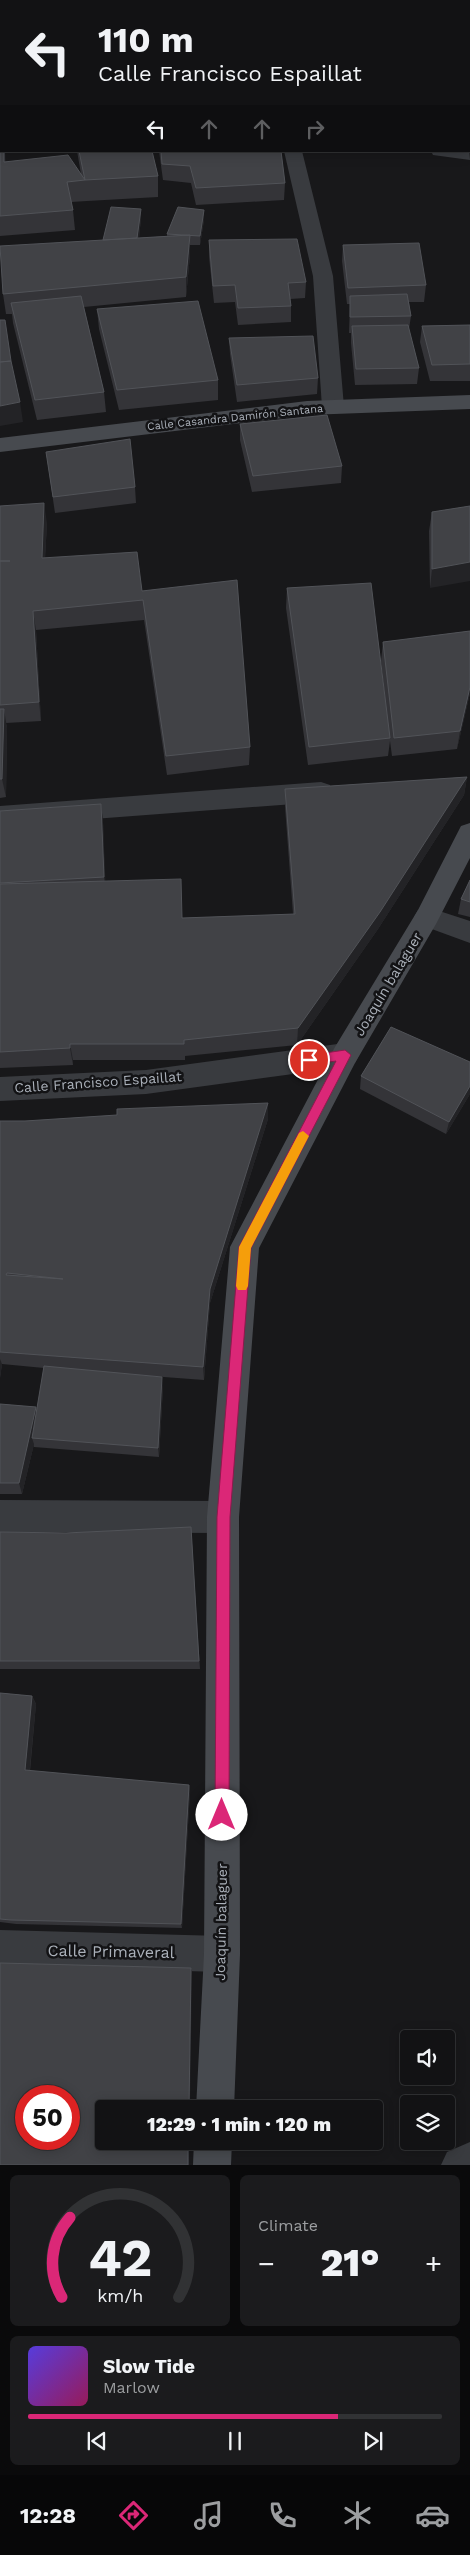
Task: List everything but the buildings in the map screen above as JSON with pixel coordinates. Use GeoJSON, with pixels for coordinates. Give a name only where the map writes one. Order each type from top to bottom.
{"type":"FeatureCollection","features":[{"type":"Feature","properties":{"kind":"main road","name":"Calle Casandra Damirón Santana"},"geometry":{"type":"LineString","coordinates":[[0,445],[219,418],[333,407],[470,402]]}},
{"type":"Feature","properties":{"kind":"main road","name":"Joaquín balaguer"},"geometry":{"type":"LineString","coordinates":[[215,2100],[222,1954],[223,1517],[245,1247],[345,1055],[427,917],[470,833]]}},
{"type":"Feature","properties":{"kind":"main road"},"geometry":{"type":"LineString","coordinates":[[212,2165],[213,2150]]}},
{"type":"Feature","properties":{"kind":"street"},"geometry":{"type":"LineString","coordinates":[[292,152],[323,276],[333,407]]}},
{"type":"Feature","properties":{"kind":"street"},"geometry":{"type":"LineString","coordinates":[[450,152],[470,154]]}},
{"type":"Feature","properties":{"kind":"street"},"geometry":{"type":"LineString","coordinates":[[0,816],[343,790]]}},
{"type":"Feature","properties":{"kind":"street"},"geometry":{"type":"LineString","coordinates":[[427,917],[470,932]]}},
{"type":"Feature","properties":{"kind":"street","name":"Calle Francisco Espaillat"},"geometry":{"type":"LineString","coordinates":[[0,1089],[146,1082],[345,1055]]}},
{"type":"Feature","properties":{"kind":"street"},"geometry":{"type":"LineString","coordinates":[[0,1516],[223,1517]]}},
{"type":"Feature","properties":{"kind":"street","name":"Calle Primaveral"},"geometry":{"type":"LineString","coordinates":[[0,1948],[222,1954]]}},
{"type":"Feature","properties":{"kind":"street"},"geometry":{"type":"LineString","coordinates":[[460,2165],[470,2161]]}},
{"type":"Feature","properties":{"kind":"slow traffic"},"geometry":{"type":"LineString","coordinates":[[242,1286],[245,1247],[303,1136]]}},
{"type":"Feature","properties":{"kind":"route"},"geometry":{"type":"LineString","coordinates":[[222,1815],[223,1517],[245,1247],[345,1055],[309,1060]]}}]}
